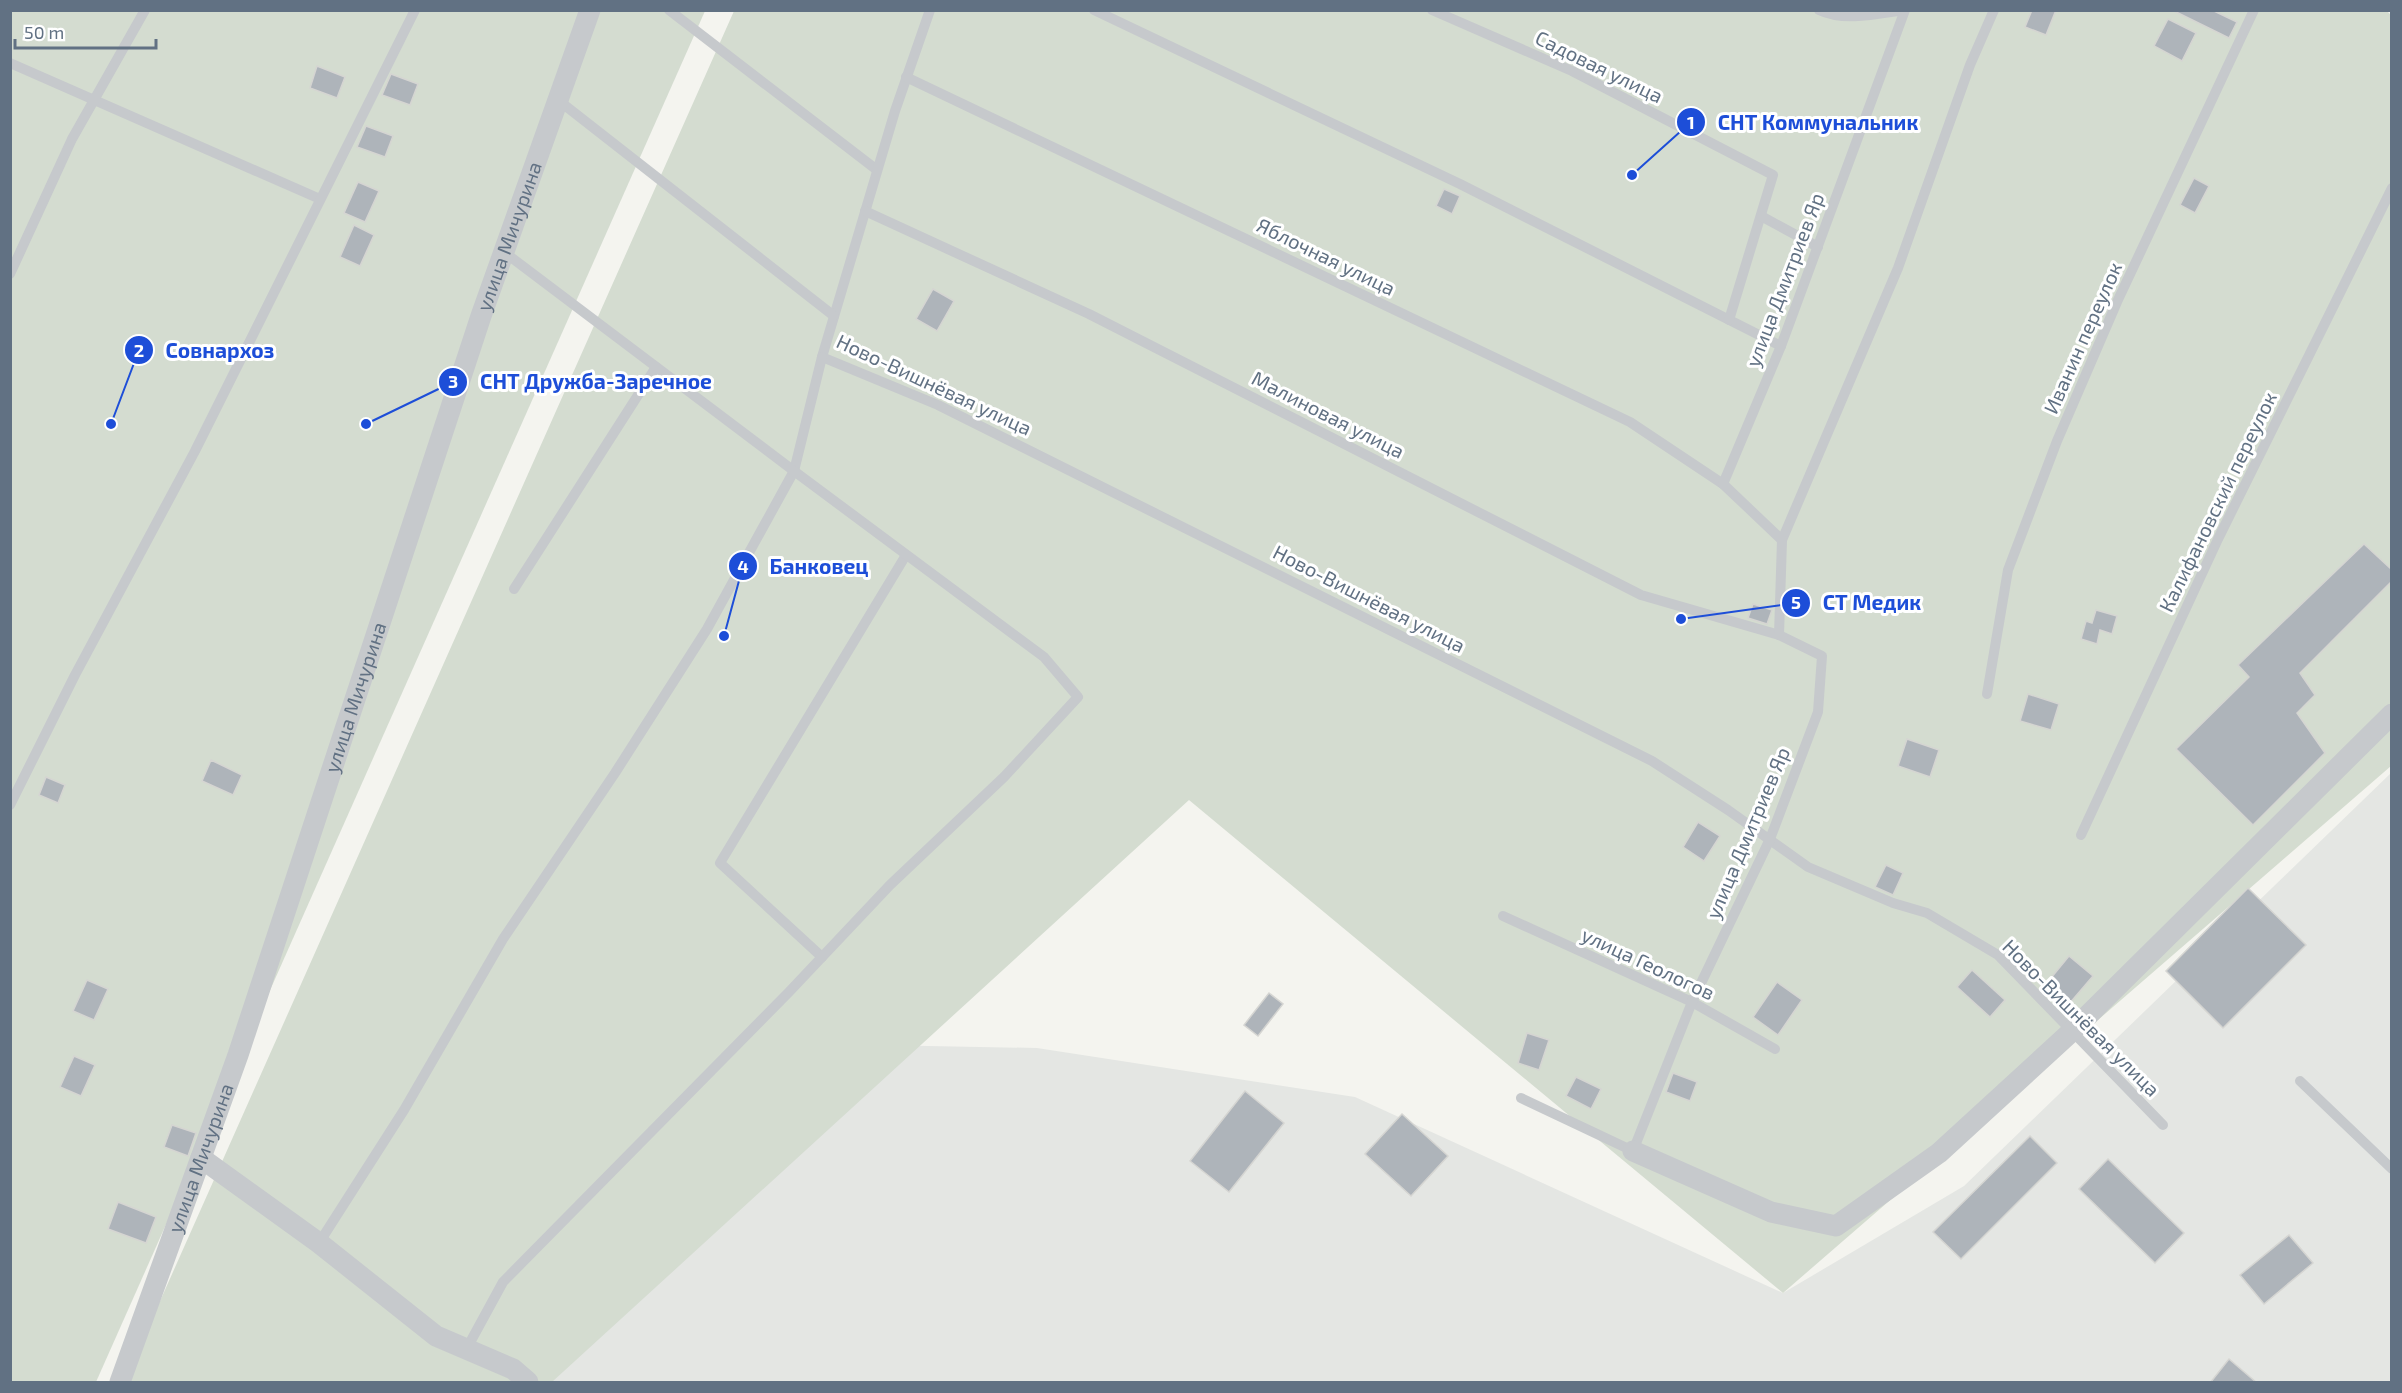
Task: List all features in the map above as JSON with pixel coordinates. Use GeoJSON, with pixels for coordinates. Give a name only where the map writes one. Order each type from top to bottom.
{"type":"FeatureCollection","features":[{"type":"Feature","properties":{"kind":"street","name":"улица Мичурина"},"geometry":{"type":"LineString","coordinates":[[120,1383],[238,1055],[504,252],[590,10]]}},
{"type":"Feature","properties":{"kind":"street"},"geometry":{"type":"LineString","coordinates":[[1633,1151],[1771,1212],[1836,1226],[1939,1153],[2071,1032],[2391,714]]}},
{"type":"Feature","properties":{"kind":"street"},"geometry":{"type":"LineString","coordinates":[[201,1158],[319,1243],[436,1336],[513,1369],[528,1383]]}},
{"type":"Feature","properties":{"kind":"lane"},"geometry":{"type":"LineString","coordinates":[[10,274],[72,139],[145,10]]}},
{"type":"Feature","properties":{"kind":"lane"},"geometry":{"type":"LineString","coordinates":[[10,805],[75,675],[195,451],[415,10]]}},
{"type":"Feature","properties":{"kind":"lane"},"geometry":{"type":"LineString","coordinates":[[669,10],[877,171]]}},
{"type":"Feature","properties":{"kind":"lane"},"geometry":{"type":"LineString","coordinates":[[1094,10],[1460,184],[1781,346]]}},
{"type":"Feature","properties":{"kind":"lane","name":"Садовая улица"},"geometry":{"type":"LineString","coordinates":[[1432,10],[1572,71],[1773,175],[1730,320]]}},
{"type":"Feature","properties":{"kind":"lane"},"geometry":{"type":"LineString","coordinates":[[1819,10],[1829,15],[1860,16],[1905,10]]}},
{"type":"Feature","properties":{"kind":"lane","name":"улица Дмитриев Яр"},"geometry":{"type":"LineString","coordinates":[[1723,484],[1781,346],[1905,10]]}},
{"type":"Feature","properties":{"kind":"lane"},"geometry":{"type":"LineString","coordinates":[[1779,635],[1782,540],[1898,268],[1970,65],[1994,10]]}},
{"type":"Feature","properties":{"kind":"lane","name":"Иванин переулок"},"geometry":{"type":"LineString","coordinates":[[1987,694],[2008,570],[2057,441],[2122,292],[2254,10]]}},
{"type":"Feature","properties":{"kind":"lane","name":"Ново-Вишнёвая улица"},"geometry":{"type":"LineString","coordinates":[[926,12],[822,357],[938,405],[1652,761],[1770,839],[1808,867],[1893,903],[1927,913],[1998,955],[2163,1125]]}},
{"type":"Feature","properties":{"kind":"lane"},"geometry":{"type":"LineString","coordinates":[[10,63],[94,102],[320,199]]}},
{"type":"Feature","properties":{"kind":"lane","name":"Яблочная улица"},"geometry":{"type":"LineString","coordinates":[[906,77],[1630,422],[1723,484]]}},
{"type":"Feature","properties":{"kind":"lane"},"geometry":{"type":"LineString","coordinates":[[558,100],[834,316]]}},
{"type":"Feature","properties":{"kind":"lane","name":"Калифановский переулок"},"geometry":{"type":"LineString","coordinates":[[2082,835],[2218,539],[2391,188]]}},
{"type":"Feature","properties":{"kind":"lane","name":"Малиновая улица"},"geometry":{"type":"LineString","coordinates":[[865,212],[1089,314],[1641,595],[1779,635]]}},
{"type":"Feature","properties":{"kind":"lane"},"geometry":{"type":"LineString","coordinates":[[1761,216],[1818,247]]}},
{"type":"Feature","properties":{"kind":"lane"},"geometry":{"type":"LineString","coordinates":[[466,1348],[503,1282],[890,885],[1004,777],[1078,697],[1044,657],[504,252]]}},
{"type":"Feature","properties":{"kind":"lane"},"geometry":{"type":"LineString","coordinates":[[319,1243],[404,1110],[503,939],[608,783],[707,629],[794,471],[822,357]]}},
{"type":"Feature","properties":{"kind":"lane"},"geometry":{"type":"LineString","coordinates":[[514,589],[656,367]]}},
{"type":"Feature","properties":{"kind":"lane"},"geometry":{"type":"LineString","coordinates":[[1723,484],[1782,540]]}},
{"type":"Feature","properties":{"kind":"lane"},"geometry":{"type":"LineString","coordinates":[[822,957],[720,862],[906,555]]}},
{"type":"Feature","properties":{"kind":"lane","name":"улица Дмитриев Яр"},"geometry":{"type":"LineString","coordinates":[[1633,1151],[1692,1002],[1770,839],[1818,712],[1822,656],[1779,635]]}},
{"type":"Feature","properties":{"kind":"lane","name":"улица Геологов"},"geometry":{"type":"LineString","coordinates":[[1503,916],[1692,1002],[1775,1049]]}},
{"type":"Feature","properties":{"kind":"lane"},"geometry":{"type":"LineString","coordinates":[[2300,1081],[2391,1169]]}},
{"type":"Feature","properties":{"kind":"lane"},"geometry":{"type":"LineString","coordinates":[[1521,1098],[1633,1151]]}},
{"type":"Feature","properties":{"kind":"shaded area"},"geometry":{"type":"Polygon","coordinates":[[[2386,10],[2391,15],[2391,766],[1783,1293],[1189,800],[552,1382],[124,1382],[734,11],[2386,10]]]}},
{"type":"Feature","properties":{"kind":"shaded area"},"geometry":{"type":"Polygon","coordinates":[[[10,11],[705,11],[96,1382],[11,1382],[10,11]]]}},
{"type":"Feature","properties":{"kind":"shaded area"},"geometry":{"type":"Polygon","coordinates":[[[2391,773],[2391,1382],[472,1382],[773,1043],[1037,1048],[1355,1097],[1783,1293],[1964,1186],[2391,773]]]}},
{"type":"Feature","properties":{"kind":"building"},"geometry":{"type":"Polygon","coordinates":[[[2032,10],[2056,10],[2046,35],[2025,27],[2032,10]]]}},
{"type":"Feature","properties":{"kind":"building"},"geometry":{"type":"Polygon","coordinates":[[[2172,10],[2212,10],[2237,22],[2229,38],[2172,10]]]}},
{"type":"Feature","properties":{"kind":"building"},"geometry":{"type":"Polygon","coordinates":[[[2168,19],[2196,33],[2182,61],[2154,46],[2168,19]]]}},
{"type":"Feature","properties":{"kind":"building"},"geometry":{"type":"Polygon","coordinates":[[[317,66],[345,77],[337,98],[310,88],[317,66]]]}},
{"type":"Feature","properties":{"kind":"building"},"geometry":{"type":"Polygon","coordinates":[[[391,74],[418,84],[410,105],[382,95],[391,74]]]}},
{"type":"Feature","properties":{"kind":"building"},"geometry":{"type":"Polygon","coordinates":[[[366,126],[393,136],[385,157],[357,147],[366,126]]]}},
{"type":"Feature","properties":{"kind":"building"},"geometry":{"type":"Polygon","coordinates":[[[2194,178],[2209,186],[2195,213],[2180,205],[2194,178]]]}},
{"type":"Feature","properties":{"kind":"building"},"geometry":{"type":"Polygon","coordinates":[[[358,182],[379,191],[365,222],[344,213],[358,182]]]}},
{"type":"Feature","properties":{"kind":"building"},"geometry":{"type":"Polygon","coordinates":[[[1444,189],[1460,196],[1452,214],[1436,206],[1444,189]]]}},
{"type":"Feature","properties":{"kind":"building"},"geometry":{"type":"Polygon","coordinates":[[[354,225],[374,235],[360,266],[340,257],[354,225]]]}},
{"type":"Feature","properties":{"kind":"building"},"geometry":{"type":"Polygon","coordinates":[[[933,289],[954,301],[937,331],[916,319],[933,289]]]}},
{"type":"Feature","properties":{"kind":"building"},"geometry":{"type":"Polygon","coordinates":[[[2364,544],[2391,569],[2391,582],[2300,673],[2315,695],[2297,713],[2325,753],[2253,825],[2176,749],[2249,677],[2238,665],[2364,544]]]}},
{"type":"Feature","properties":{"kind":"building"},"geometry":{"type":"Polygon","coordinates":[[[1753,604],[1772,610],[1767,624],[1748,618],[1753,604]]]}},
{"type":"Feature","properties":{"kind":"building"},"geometry":{"type":"Polygon","coordinates":[[[2096,610],[2117,616],[2112,634],[2100,630],[2097,644],[2081,639],[2086,621],[2092,623],[2096,610]]]}},
{"type":"Feature","properties":{"kind":"building"},"geometry":{"type":"Polygon","coordinates":[[[2028,694],[2059,704],[2051,730],[2020,721],[2028,694]]]}},
{"type":"Feature","properties":{"kind":"building"},"geometry":{"type":"Polygon","coordinates":[[[1907,739],[1939,750],[1930,777],[1898,766],[1907,739]]]}},
{"type":"Feature","properties":{"kind":"building"},"geometry":{"type":"Polygon","coordinates":[[[211,760],[242,775],[233,795],[202,781],[211,760]]]}},
{"type":"Feature","properties":{"kind":"building"},"geometry":{"type":"Polygon","coordinates":[[[46,777],[65,785],[58,803],[39,795],[46,777]]]}},
{"type":"Feature","properties":{"kind":"building"},"geometry":{"type":"Polygon","coordinates":[[[1698,822],[1720,836],[1704,861],[1683,847],[1698,822]]]}},
{"type":"Feature","properties":{"kind":"building"},"geometry":{"type":"Polygon","coordinates":[[[1886,865],[1903,873],[1893,895],[1875,887],[1886,865]]]}},
{"type":"Feature","properties":{"kind":"building"},"geometry":{"type":"Polygon","coordinates":[[[2248,888],[2306,945],[2223,1028],[2166,971],[2248,888]]]}},
{"type":"Feature","properties":{"kind":"building"},"geometry":{"type":"Polygon","coordinates":[[[2069,956],[2093,976],[2069,1004],[2046,984],[2069,956]]]}},
{"type":"Feature","properties":{"kind":"building"},"geometry":{"type":"Polygon","coordinates":[[[1972,970],[2005,1000],[1990,1017],[1957,987],[1972,970]]]}},
{"type":"Feature","properties":{"kind":"building"},"geometry":{"type":"Polygon","coordinates":[[[87,980],[108,989],[94,1020],[73,1011],[87,980]]]}},
{"type":"Feature","properties":{"kind":"building"},"geometry":{"type":"Polygon","coordinates":[[[1777,982],[1802,1000],[1778,1035],[1753,1017],[1777,982]]]}},
{"type":"Feature","properties":{"kind":"building"},"geometry":{"type":"Polygon","coordinates":[[[1269,993],[1283,1004],[1258,1036],[1244,1025],[1269,993]]]}},
{"type":"Feature","properties":{"kind":"building"},"geometry":{"type":"Polygon","coordinates":[[[1527,1033],[1549,1040],[1539,1070],[1518,1063],[1527,1033]]]}},
{"type":"Feature","properties":{"kind":"building"},"geometry":{"type":"Polygon","coordinates":[[[74,1056],[95,1065],[81,1096],[60,1087],[74,1056]]]}},
{"type":"Feature","properties":{"kind":"building"},"geometry":{"type":"Polygon","coordinates":[[[1673,1073],[1697,1082],[1690,1101],[1666,1092],[1673,1073]]]}},
{"type":"Feature","properties":{"kind":"building"},"geometry":{"type":"Polygon","coordinates":[[[1576,1077],[1601,1089],[1591,1109],[1566,1096],[1576,1077]]]}},
{"type":"Feature","properties":{"kind":"building"},"geometry":{"type":"Polygon","coordinates":[[[1245,1091],[1284,1123],[1229,1192],[1190,1161],[1245,1091]]]}},
{"type":"Feature","properties":{"kind":"building"},"geometry":{"type":"Polygon","coordinates":[[[1402,1114],[1448,1156],[1411,1196],[1365,1154],[1402,1114]]]}},
{"type":"Feature","properties":{"kind":"building"},"geometry":{"type":"Polygon","coordinates":[[[172,1125],[196,1133],[188,1156],[164,1147],[172,1125]]]}},
{"type":"Feature","properties":{"kind":"building"},"geometry":{"type":"Polygon","coordinates":[[[2030,1136],[2057,1163],[1961,1259],[1933,1232],[2030,1136]]]}},
{"type":"Feature","properties":{"kind":"building"},"geometry":{"type":"Polygon","coordinates":[[[2108,1159],[2184,1233],[2155,1263],[2079,1189],[2108,1159]]]}},
{"type":"Feature","properties":{"kind":"building"},"geometry":{"type":"Polygon","coordinates":[[[118,1202],[156,1217],[146,1243],[108,1229],[118,1202]]]}},
{"type":"Feature","properties":{"kind":"building"},"geometry":{"type":"Polygon","coordinates":[[[2289,1235],[2313,1263],[2264,1304],[2240,1275],[2289,1235]]]}},
{"type":"Feature","properties":{"kind":"building"},"geometry":{"type":"Polygon","coordinates":[[[2229,1359],[2257,1383],[2210,1383],[2229,1359]]]}},
{"type":"Feature","properties":{"kind":"place","name":"СНТ Коммунальник"},"geometry":{"type":"Point","coordinates":[1632,175]}},
{"type":"Feature","properties":{"kind":"place","name":"Совнархоз"},"geometry":{"type":"Point","coordinates":[111,424]}},
{"type":"Feature","properties":{"kind":"place","name":"СНТ Дружба-Заречное"},"geometry":{"type":"Point","coordinates":[366,424]}},
{"type":"Feature","properties":{"kind":"place","name":"СТ Медик"},"geometry":{"type":"Point","coordinates":[1681,619]}},
{"type":"Feature","properties":{"kind":"place","name":"Банковец"},"geometry":{"type":"Point","coordinates":[724,636]}}]}
